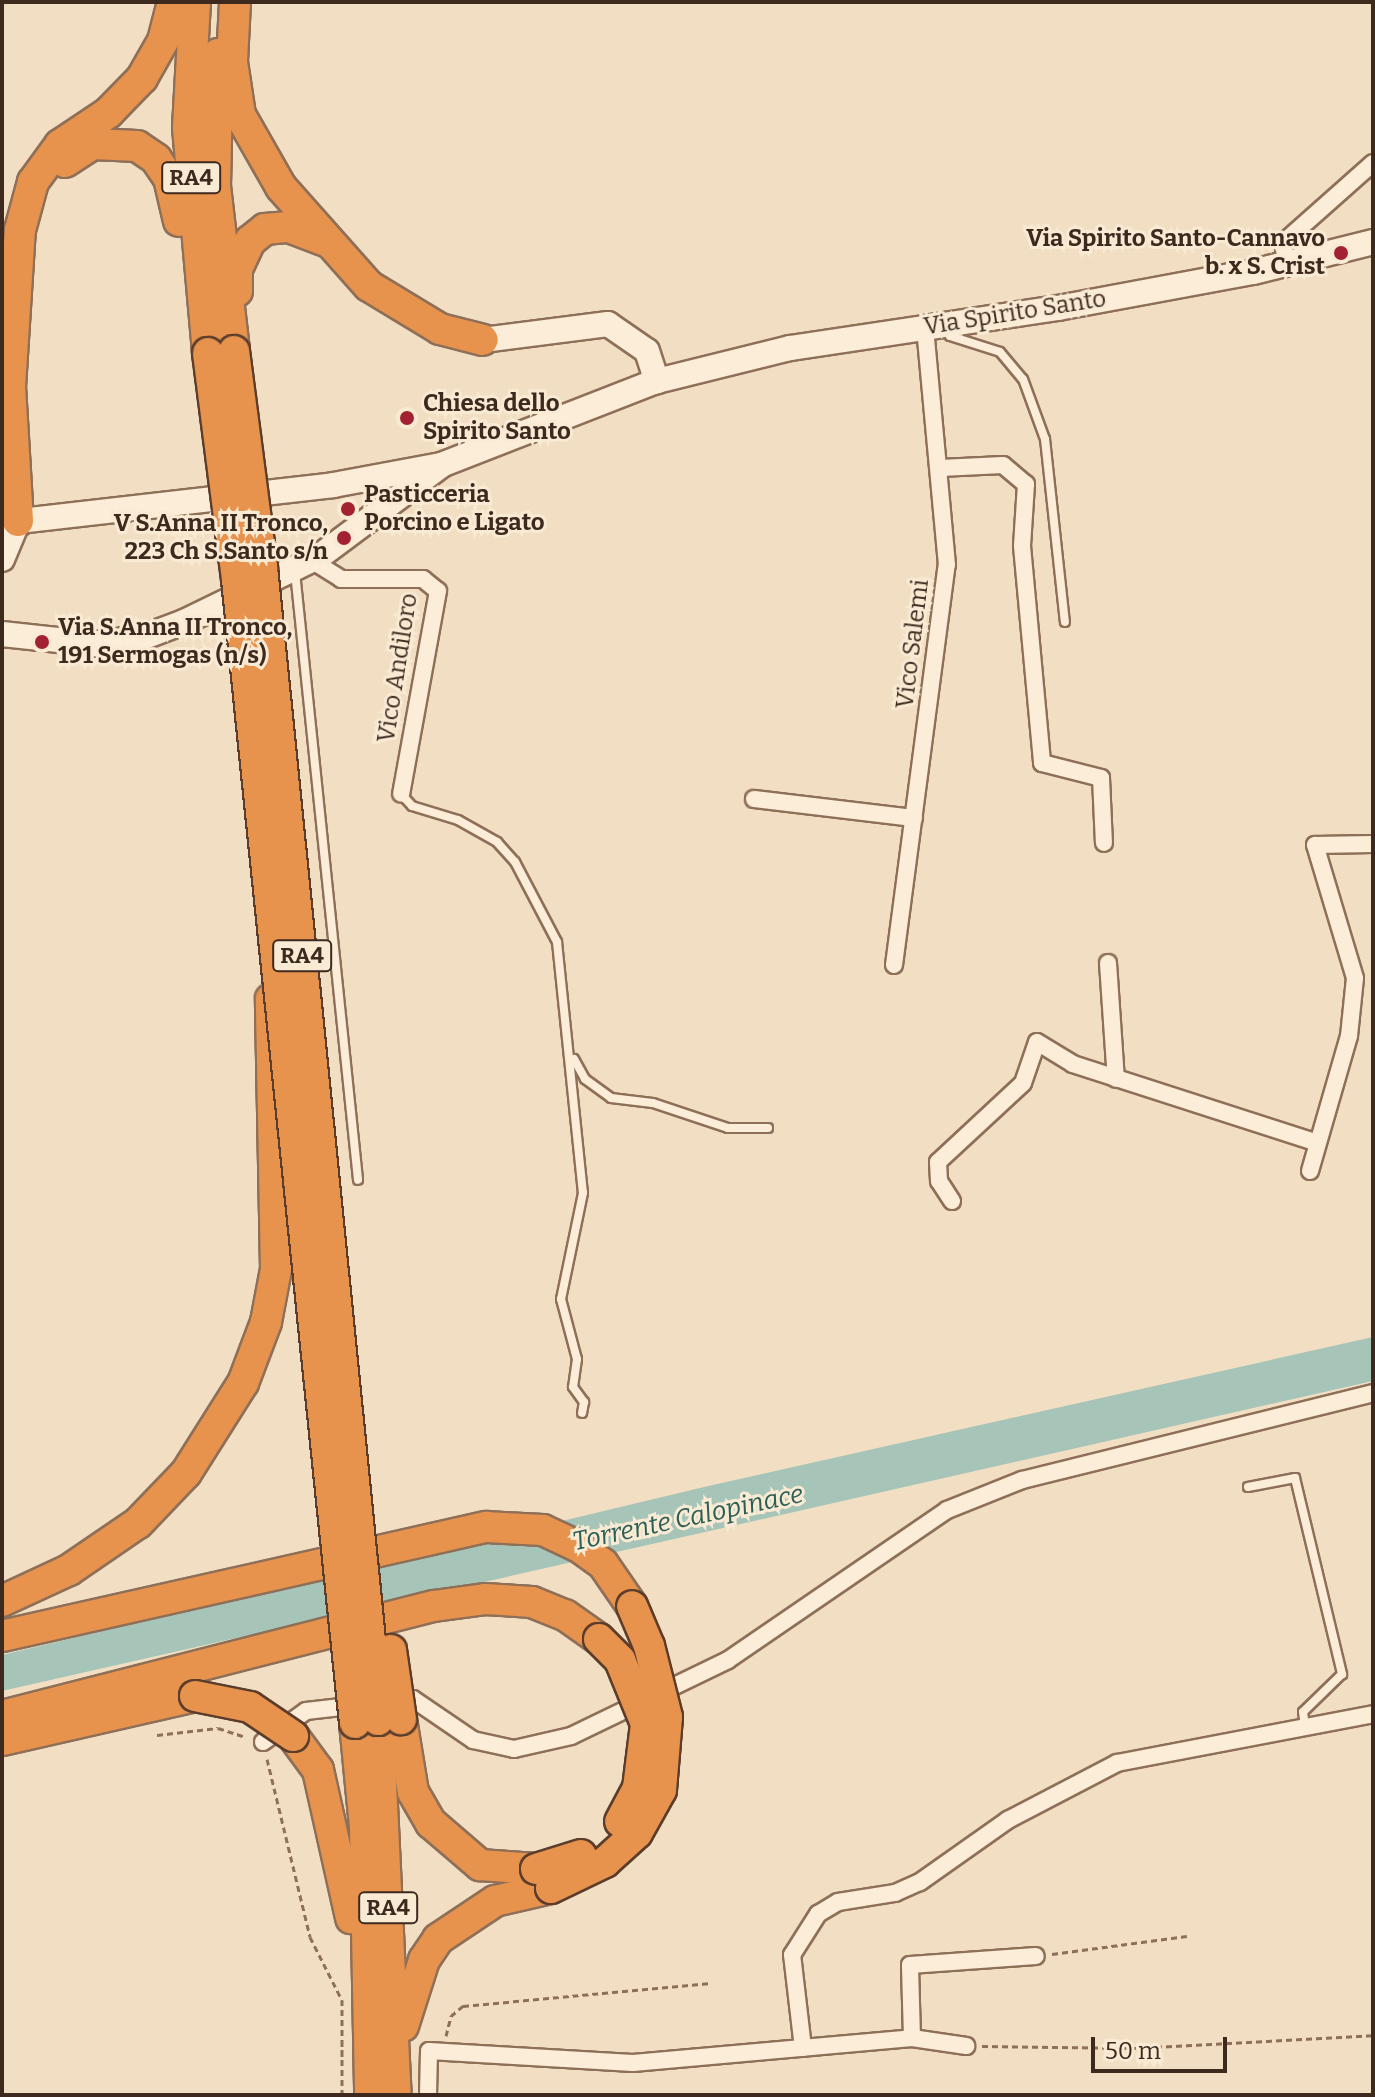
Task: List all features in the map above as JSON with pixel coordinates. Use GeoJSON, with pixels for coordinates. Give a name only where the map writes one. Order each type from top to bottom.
{"type":"FeatureCollection","features":[{"type":"Feature","properties":{"kind":"highway"},"geometry":{"type":"LineString","coordinates":[[10,522],[10,387],[20,230],[33,182],[60,145],[108,113],[142,78],[163,41],[173,2]]}},
{"type":"Feature","properties":{"kind":"highway","name":"RA4"},"geometry":{"type":"LineString","coordinates":[[195,2],[188,128],[216,345],[276,949],[378,1721]]}},
{"type":"Feature","properties":{"kind":"highway","name":"RA4"},"geometry":{"type":"LineString","coordinates":[[223,2],[215,77],[216,345],[262,568],[365,1561],[378,1721],[365,1827],[383,2059],[396,2095]]}},
{"type":"Feature","properties":{"kind":"highway"},"geometry":{"type":"LineString","coordinates":[[235,2],[232,62],[240,115],[281,187],[369,286],[440,329],[483,340]]}},
{"type":"Feature","properties":{"kind":"highway"},"geometry":{"type":"LineString","coordinates":[[33,182],[93,144],[137,146],[156,159],[169,178],[187,271],[216,345]]}},
{"type":"Feature","properties":{"kind":"highway"},"geometry":{"type":"LineString","coordinates":[[216,345],[237,269],[250,241],[265,229],[289,227],[331,244]]}},
{"type":"Feature","properties":{"kind":"highway"},"geometry":{"type":"LineString","coordinates":[[2,1601],[91,1557],[138,1523],[186,1473],[243,1383],[266,1322],[276,1269],[277,1219],[268,1020],[276,949]]}},
{"type":"Feature","properties":{"kind":"highway"},"geometry":{"type":"LineString","coordinates":[[2,1636],[445,1535],[520,1527],[559,1536],[603,1564],[632,1606],[649,1646],[667,1717],[661,1790],[627,1843],[605,1862],[543,1878],[480,1865],[431,1823],[405,1764],[378,1721]]}},
{"type":"Feature","properties":{"kind":"highway"},"geometry":{"type":"LineString","coordinates":[[2,1716],[406,1613],[485,1599],[532,1602],[565,1615],[599,1639],[620,1660],[646,1724],[638,1788],[611,1834],[543,1878],[495,1901],[438,1939],[383,2059]]}},
{"type":"Feature","properties":{"kind":"highway"},"geometry":{"type":"LineString","coordinates":[[2,1740],[195,1696],[250,1707],[293,1736],[318,1770],[333,1821],[350,1906],[357,2004],[383,2059]]}},
{"type":"Feature","properties":{"kind":"highway","name":"RA4"},"geometry":{"type":"LineString","coordinates":[[370,2095],[383,2059]]}},
{"type":"Feature","properties":{"kind":"street"},"geometry":{"type":"LineString","coordinates":[[1285,265],[1284,242],[1373,163]]}},
{"type":"Feature","properties":{"kind":"street","name":"Via Spirito Santo"},"geometry":{"type":"LineString","coordinates":[[441,465],[657,381],[790,348],[937,326],[1285,265],[1373,242]]}},
{"type":"Feature","properties":{"kind":"street"},"geometry":{"type":"LineString","coordinates":[[1344,252],[1373,255]]}},
{"type":"Feature","properties":{"kind":"street"},"geometry":{"type":"LineString","coordinates":[[483,340],[608,324],[647,351],[657,381]]}},
{"type":"Feature","properties":{"kind":"street","name":"Vico Salemi"},"geometry":{"type":"LineString","coordinates":[[894,965],[947,565],[940,468],[937,326]]}},
{"type":"Feature","properties":{"kind":"street"},"geometry":{"type":"LineString","coordinates":[[2,559],[10,522],[333,485],[441,465]]}},
{"type":"Feature","properties":{"kind":"street"},"geometry":{"type":"LineString","coordinates":[[2,634],[96,644],[144,637],[303,564],[441,465]]}},
{"type":"Feature","properties":{"kind":"street"},"geometry":{"type":"LineString","coordinates":[[940,468],[1003,465],[1026,484],[1022,546],[1042,763],[1101,778],[1104,843]]}},
{"type":"Feature","properties":{"kind":"street","name":"Vico Andiloro"},"geometry":{"type":"LineString","coordinates":[[303,564],[341,579],[423,579],[438,591],[401,794]]}},
{"type":"Feature","properties":{"kind":"street"},"geometry":{"type":"LineString","coordinates":[[754,799],[914,818]]}},
{"type":"Feature","properties":{"kind":"street"},"geometry":{"type":"LineString","coordinates":[[1310,1171],[1349,1036],[1355,978],[1315,845],[1373,844]]}},
{"type":"Feature","properties":{"kind":"street"},"geometry":{"type":"LineString","coordinates":[[1108,963],[1116,1079]]}},
{"type":"Feature","properties":{"kind":"street"},"geometry":{"type":"LineString","coordinates":[[952,1201],[939,1181],[938,1162],[1023,1083],[1037,1042],[1073,1064],[1318,1143]]}},
{"type":"Feature","properties":{"kind":"street"},"geometry":{"type":"LineString","coordinates":[[263,1742],[306,1711],[413,1699],[473,1740],[514,1749],[571,1736],[728,1660],[947,1510],[1022,1480],[1373,1393]]}},
{"type":"Feature","properties":{"kind":"street"},"geometry":{"type":"LineString","coordinates":[[803,2048],[792,1955],[818,1914],[838,1902],[895,1893],[920,1882],[1008,1820],[1117,1763],[1373,1714]]}},
{"type":"Feature","properties":{"kind":"street"},"geometry":{"type":"LineString","coordinates":[[912,2038],[910,1965],[1036,1956]]}},
{"type":"Feature","properties":{"kind":"street"},"geometry":{"type":"LineString","coordinates":[[428,2095],[429,2051],[633,2063],[912,2038],[966,2046]]}},
{"type":"Feature","properties":{"kind":"lane"},"geometry":{"type":"LineString","coordinates":[[937,326],[950,336],[1000,352],[1023,379],[1045,439],[1065,622]]}},
{"type":"Feature","properties":{"kind":"lane"},"geometry":{"type":"LineString","coordinates":[[303,564],[358,1180]]}},
{"type":"Feature","properties":{"kind":"lane"},"geometry":{"type":"LineString","coordinates":[[401,794],[412,806],[477,829],[515,862],[557,942],[583,1193],[561,1299],[577,1359],[573,1387],[584,1402],[582,1413]]}},
{"type":"Feature","properties":{"kind":"lane"},"geometry":{"type":"LineString","coordinates":[[571,1055],[585,1079],[611,1098],[653,1103],[728,1128],[768,1128]]}},
{"type":"Feature","properties":{"kind":"lane"},"geometry":{"type":"LineString","coordinates":[[1248,1487],[1295,1478],[1342,1674],[1303,1712],[1305,1727]]}},
{"type":"Feature","properties":{"kind":"path"},"geometry":{"type":"LineString","coordinates":[[157,1735],[218,1728],[263,1742],[310,1937],[342,2000],[342,2095]]}},
{"type":"Feature","properties":{"kind":"path"},"geometry":{"type":"LineString","coordinates":[[1036,1956],[1187,1936]]}},
{"type":"Feature","properties":{"kind":"path"},"geometry":{"type":"LineString","coordinates":[[442,2052],[451,2016],[463,2006],[711,1983]]}},
{"type":"Feature","properties":{"kind":"path"},"geometry":{"type":"LineString","coordinates":[[966,2046],[1136,2048],[1373,2035]]}},
{"type":"Feature","properties":{"kind":"water","name":"Torrente Calopinace"},"geometry":{"type":"Polygon","coordinates":[[[1373,1337],[1373,1381],[2,1691],[2,1655],[704,1487],[1373,1337]]]}},
{"type":"Feature","properties":{"kind":"place","name":"Via Spirito Santo-Cannavo b. x S. Crist"},"geometry":{"type":"Point","coordinates":[1341,253]}},
{"type":"Feature","properties":{"kind":"place","name":"Chiesa dello Spirito Santo"},"geometry":{"type":"Point","coordinates":[407,418]}},
{"type":"Feature","properties":{"kind":"place","name":"Pasticceria Porcino e Ligato"},"geometry":{"type":"Point","coordinates":[348,509]}},
{"type":"Feature","properties":{"kind":"place","name":"V S.Anna II Tronco, 223 Ch S.Santo s/n"},"geometry":{"type":"Point","coordinates":[344,538]}},
{"type":"Feature","properties":{"kind":"place","name":"Via S.Anna II Tronco, 191 Sermogas (n/s)"},"geometry":{"type":"Point","coordinates":[42,642]}}]}
